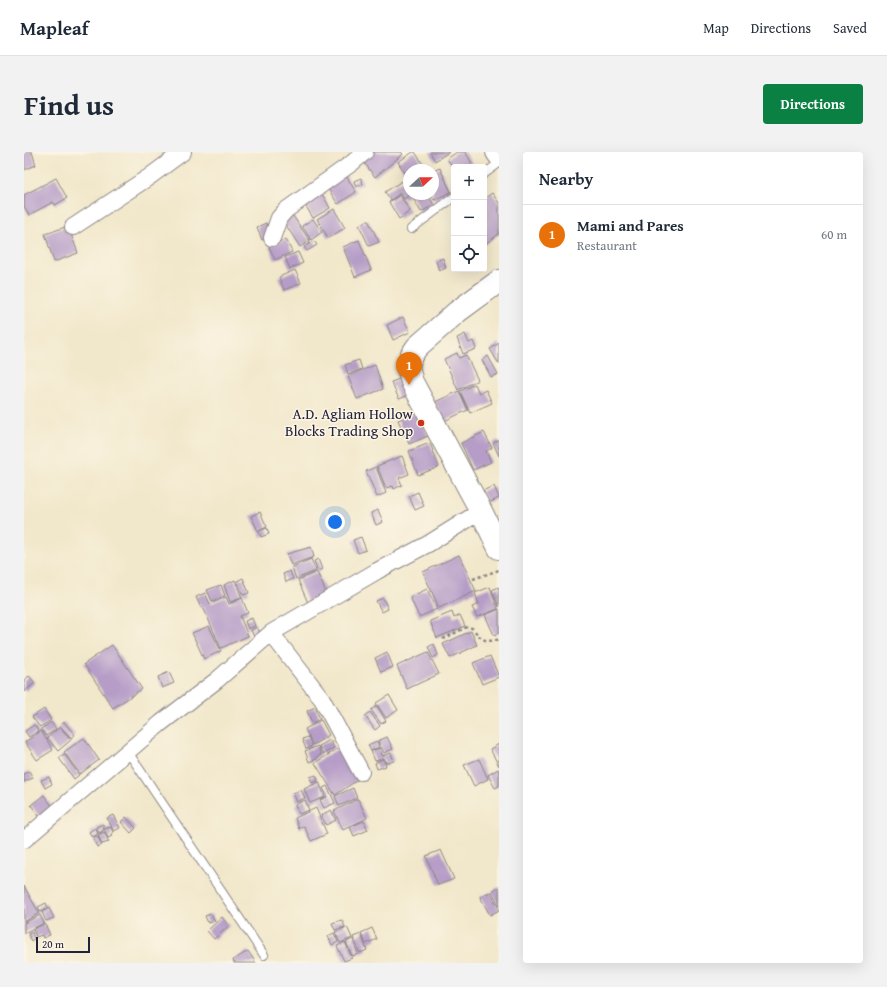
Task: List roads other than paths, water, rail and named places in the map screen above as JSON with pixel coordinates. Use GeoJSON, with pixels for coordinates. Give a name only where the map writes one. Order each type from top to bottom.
{"type":"FeatureCollection","features":[{"type":"Feature","properties":{"kind":"street"},"geometry":{"type":"LineString","coordinates":[[73,227],[149,177],[183,152]]}},
{"type":"Feature","properties":{"kind":"street"},"geometry":{"type":"LineString","coordinates":[[272,238],[279,218],[286,210],[365,152]]}},
{"type":"Feature","properties":{"kind":"street"},"geometry":{"type":"LineString","coordinates":[[499,281],[457,312],[417,347],[410,356],[408,367],[412,382],[481,511],[499,548]]}},
{"type":"Feature","properties":{"kind":"street"},"geometry":{"type":"LineString","coordinates":[[24,840],[161,723],[217,680],[271,633],[377,571],[428,544],[481,511]]}},
{"type":"Feature","properties":{"kind":"street"},"geometry":{"type":"LineString","coordinates":[[271,633],[322,699],[360,772]]}},
{"type":"Feature","properties":{"kind":"lane"},"geometry":{"type":"LineString","coordinates":[[487,172],[499,163]]}},
{"type":"Feature","properties":{"kind":"lane"},"geometry":{"type":"LineString","coordinates":[[411,229],[451,199]]}},
{"type":"Feature","properties":{"kind":"lane"},"geometry":{"type":"LineString","coordinates":[[128,752],[264,955]]}},
{"type":"Feature","properties":{"kind":"place","name":"Mami and Pares"},"geometry":{"type":"Point","coordinates":[409,385]}},
{"type":"Feature","properties":{"kind":"place","name":"A.D. Agliam Hollow Blocks Trading Shop"},"geometry":{"type":"Point","coordinates":[421,423]}}]}
